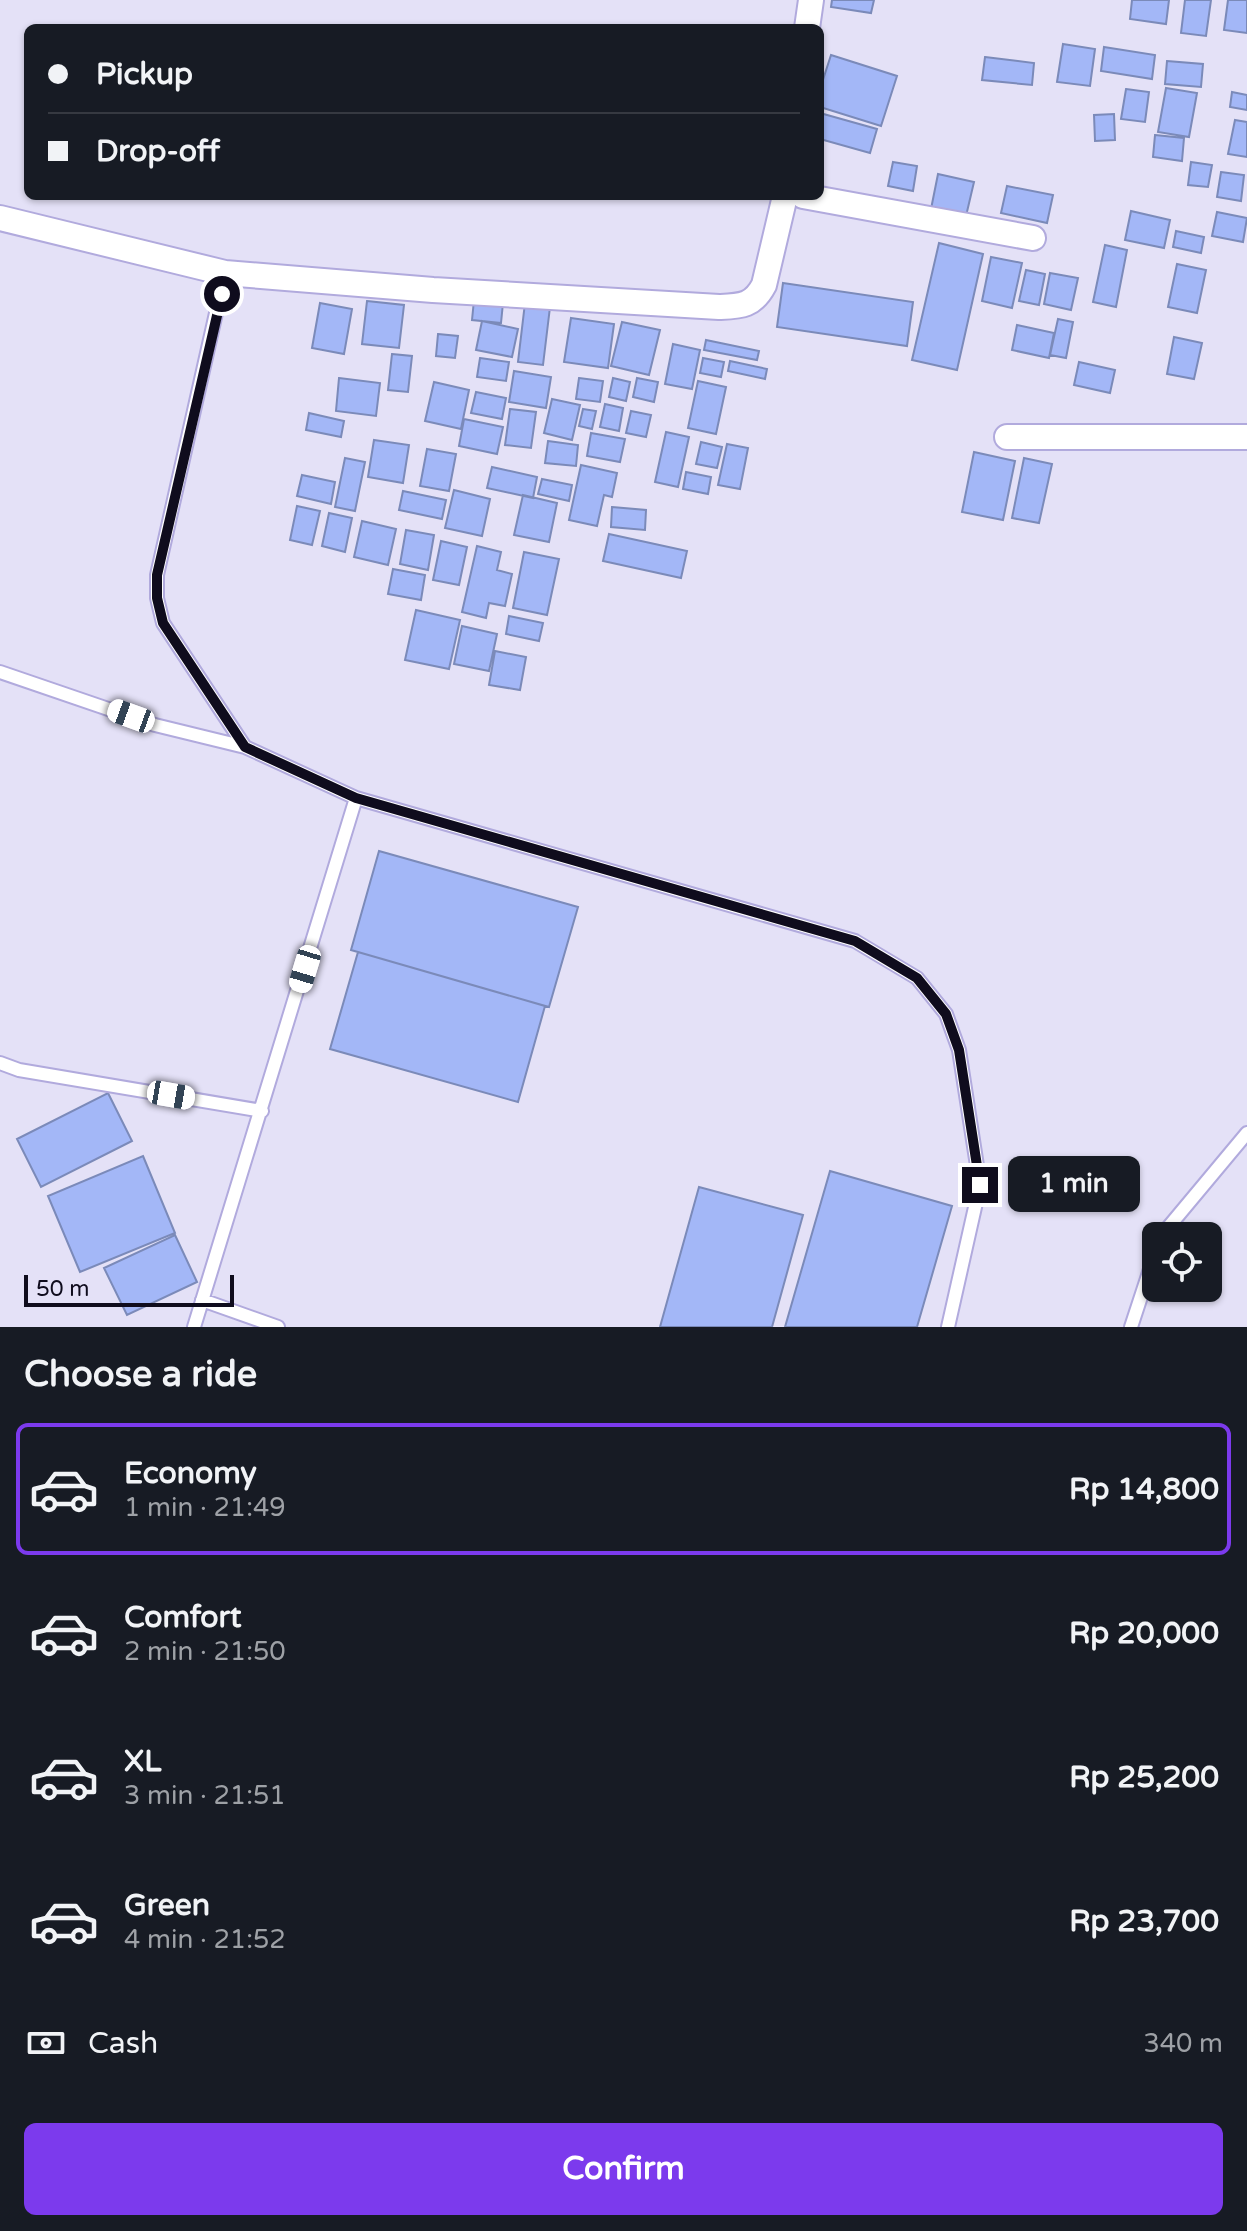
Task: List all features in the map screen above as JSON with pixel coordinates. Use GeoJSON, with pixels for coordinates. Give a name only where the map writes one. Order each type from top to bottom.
{"type":"FeatureCollection","features":[{"type":"Feature","properties":{"kind":"street"},"geometry":{"type":"LineString","coordinates":[[808,24],[811,0]]}},
{"type":"Feature","properties":{"kind":"street"},"geometry":{"type":"LineString","coordinates":[[0,218],[225,273],[448,291],[719,307],[745,306],[758,297],[764,285],[784,200]]}},
{"type":"Feature","properties":{"kind":"street"},"geometry":{"type":"LineString","coordinates":[[824,200],[1033,238]]}},
{"type":"Feature","properties":{"kind":"street"},"geometry":{"type":"LineString","coordinates":[[1007,437],[1247,437]]}},
{"type":"Feature","properties":{"kind":"lane"},"geometry":{"type":"LineString","coordinates":[[225,273],[157,575],[157,598],[163,623],[245,747]]}},
{"type":"Feature","properties":{"kind":"lane"},"geometry":{"type":"LineString","coordinates":[[0,672],[155,725],[245,747],[356,798],[855,941],[917,978],[946,1014],[959,1050],[980,1185],[948,1327]]}},
{"type":"Feature","properties":{"kind":"lane"},"geometry":{"type":"LineString","coordinates":[[194,1327],[356,798]]}},
{"type":"Feature","properties":{"kind":"lane"},"geometry":{"type":"LineString","coordinates":[[0,1063],[19,1070],[262,1111]]}},
{"type":"Feature","properties":{"kind":"lane"},"geometry":{"type":"LineString","coordinates":[[1173,1222],[1247,1133]]}},
{"type":"Feature","properties":{"kind":"lane"},"geometry":{"type":"LineString","coordinates":[[1131,1327],[1142,1294]]}},
{"type":"Feature","properties":{"kind":"lane"},"geometry":{"type":"LineString","coordinates":[[202,1300],[278,1327]]}},
{"type":"Feature","properties":{"kind":"building"},"geometry":{"type":"Polygon","coordinates":[[[832,0],[874,0],[871,13],[831,7],[832,0]]]}},
{"type":"Feature","properties":{"kind":"building"},"geometry":{"type":"Polygon","coordinates":[[[1132,0],[1169,0],[1166,24],[1130,19],[1132,0]]]}},
{"type":"Feature","properties":{"kind":"building"},"geometry":{"type":"Polygon","coordinates":[[[1185,0],[1211,0],[1206,36],[1181,33],[1185,0]]]}},
{"type":"Feature","properties":{"kind":"building"},"geometry":{"type":"Polygon","coordinates":[[[1228,0],[1247,0],[1247,33],[1224,30],[1228,0]]]}},
{"type":"Feature","properties":{"kind":"building"},"geometry":{"type":"Polygon","coordinates":[[[1063,44],[1095,49],[1090,86],[1057,82],[1063,44]]]}},
{"type":"Feature","properties":{"kind":"building"},"geometry":{"type":"Polygon","coordinates":[[[1104,47],[1155,55],[1152,79],[1101,71],[1104,47]]]}},
{"type":"Feature","properties":{"kind":"building"},"geometry":{"type":"Polygon","coordinates":[[[831,55],[897,76],[881,126],[824,108],[824,77],[831,55]]]}},
{"type":"Feature","properties":{"kind":"building"},"geometry":{"type":"Polygon","coordinates":[[[985,57],[1034,63],[1032,85],[982,80],[985,57]]]}},
{"type":"Feature","properties":{"kind":"building"},"geometry":{"type":"Polygon","coordinates":[[[1167,61],[1203,64],[1201,87],[1165,84],[1167,61]]]}},
{"type":"Feature","properties":{"kind":"building"},"geometry":{"type":"Polygon","coordinates":[[[1166,88],[1197,93],[1189,137],[1158,132],[1166,88]]]}},
{"type":"Feature","properties":{"kind":"building"},"geometry":{"type":"Polygon","coordinates":[[[1126,89],[1149,92],[1145,122],[1121,119],[1126,89]]]}},
{"type":"Feature","properties":{"kind":"building"},"geometry":{"type":"Polygon","coordinates":[[[1232,92],[1247,95],[1247,110],[1230,107],[1232,92]]]}},
{"type":"Feature","properties":{"kind":"building"},"geometry":{"type":"Polygon","coordinates":[[[824,114],[877,129],[870,153],[824,140],[824,114]]]}},
{"type":"Feature","properties":{"kind":"building"},"geometry":{"type":"Polygon","coordinates":[[[1114,114],[1115,140],[1095,141],[1094,115],[1114,114]]]}},
{"type":"Feature","properties":{"kind":"building"},"geometry":{"type":"Polygon","coordinates":[[[1235,120],[1247,122],[1247,157],[1228,154],[1235,120]]]}},
{"type":"Feature","properties":{"kind":"building"},"geometry":{"type":"Polygon","coordinates":[[[1155,135],[1184,138],[1182,161],[1153,157],[1155,135]]]}},
{"type":"Feature","properties":{"kind":"building"},"geometry":{"type":"Polygon","coordinates":[[[893,162],[917,166],[913,191],[888,186],[893,162]]]}},
{"type":"Feature","properties":{"kind":"building"},"geometry":{"type":"Polygon","coordinates":[[[1191,162],[1212,165],[1208,187],[1188,185],[1191,162]]]}},
{"type":"Feature","properties":{"kind":"building"},"geometry":{"type":"Polygon","coordinates":[[[1221,172],[1244,175],[1241,201],[1217,197],[1221,172]]]}},
{"type":"Feature","properties":{"kind":"building"},"geometry":{"type":"Polygon","coordinates":[[[938,174],[974,182],[966,216],[931,209],[938,174]]]}},
{"type":"Feature","properties":{"kind":"building"},"geometry":{"type":"Polygon","coordinates":[[[1007,186],[1053,195],[1047,223],[1001,213],[1007,186]]]}},
{"type":"Feature","properties":{"kind":"building"},"geometry":{"type":"Polygon","coordinates":[[[1131,211],[1170,220],[1164,248],[1125,240],[1131,211]]]}},
{"type":"Feature","properties":{"kind":"building"},"geometry":{"type":"Polygon","coordinates":[[[1217,212],[1247,218],[1243,242],[1212,236],[1217,212]]]}},
{"type":"Feature","properties":{"kind":"building"},"geometry":{"type":"Polygon","coordinates":[[[1176,231],[1204,237],[1201,253],[1173,247],[1176,231]]]}},
{"type":"Feature","properties":{"kind":"building"},"geometry":{"type":"Polygon","coordinates":[[[939,243],[983,254],[957,370],[912,360],[939,243]]]}},
{"type":"Feature","properties":{"kind":"building"},"geometry":{"type":"Polygon","coordinates":[[[1105,245],[1127,250],[1116,307],[1093,302],[1105,245]]]}},
{"type":"Feature","properties":{"kind":"building"},"geometry":{"type":"Polygon","coordinates":[[[991,257],[1022,263],[1012,308],[982,301],[991,257]]]}},
{"type":"Feature","properties":{"kind":"building"},"geometry":{"type":"Polygon","coordinates":[[[1177,264],[1206,270],[1197,313],[1168,307],[1177,264]]]}},
{"type":"Feature","properties":{"kind":"building"},"geometry":{"type":"Polygon","coordinates":[[[1026,270],[1045,274],[1039,305],[1019,301],[1026,270]]]}},
{"type":"Feature","properties":{"kind":"building"},"geometry":{"type":"Polygon","coordinates":[[[1050,273],[1078,278],[1071,310],[1044,304],[1050,273]]]}},
{"type":"Feature","properties":{"kind":"building"},"geometry":{"type":"Polygon","coordinates":[[[783,283],[913,302],[907,346],[777,327],[783,283]]]}},
{"type":"Feature","properties":{"kind":"building"},"geometry":{"type":"Polygon","coordinates":[[[474,300],[503,303],[501,323],[472,320],[474,300]]]}},
{"type":"Feature","properties":{"kind":"building"},"geometry":{"type":"Polygon","coordinates":[[[367,301],[404,305],[399,348],[362,344],[367,301]]]}},
{"type":"Feature","properties":{"kind":"building"},"geometry":{"type":"Polygon","coordinates":[[[320,303],[352,309],[344,354],[312,348],[320,303]]]}},
{"type":"Feature","properties":{"kind":"building"},"geometry":{"type":"Polygon","coordinates":[[[525,303],[550,307],[543,365],[518,362],[525,303]]]}},
{"type":"Feature","properties":{"kind":"building"},"geometry":{"type":"Polygon","coordinates":[[[571,318],[614,324],[608,368],[564,362],[571,318]]]}},
{"type":"Feature","properties":{"kind":"building"},"geometry":{"type":"Polygon","coordinates":[[[1058,319],[1073,322],[1066,358],[1050,355],[1058,319]]]}},
{"type":"Feature","properties":{"kind":"building"},"geometry":{"type":"Polygon","coordinates":[[[482,321],[518,329],[512,357],[476,350],[482,321]]]}},
{"type":"Feature","properties":{"kind":"building"},"geometry":{"type":"Polygon","coordinates":[[[622,322],[660,330],[649,375],[611,366],[622,322]]]}},
{"type":"Feature","properties":{"kind":"building"},"geometry":{"type":"Polygon","coordinates":[[[1017,325],[1054,333],[1049,358],[1012,350],[1017,325]]]}},
{"type":"Feature","properties":{"kind":"building"},"geometry":{"type":"Polygon","coordinates":[[[438,334],[458,336],[455,358],[436,356],[438,334]]]}},
{"type":"Feature","properties":{"kind":"building"},"geometry":{"type":"Polygon","coordinates":[[[1174,337],[1202,343],[1194,379],[1167,374],[1174,337]]]}},
{"type":"Feature","properties":{"kind":"building"},"geometry":{"type":"Polygon","coordinates":[[[706,340],[759,351],[757,360],[704,350],[706,340]]]}},
{"type":"Feature","properties":{"kind":"building"},"geometry":{"type":"Polygon","coordinates":[[[673,344],[700,350],[692,389],[665,384],[673,344]]]}},
{"type":"Feature","properties":{"kind":"building"},"geometry":{"type":"Polygon","coordinates":[[[392,354],[412,356],[408,392],[388,390],[392,354]]]}},
{"type":"Feature","properties":{"kind":"building"},"geometry":{"type":"Polygon","coordinates":[[[480,358],[509,362],[506,381],[477,377],[480,358]]]}},
{"type":"Feature","properties":{"kind":"building"},"geometry":{"type":"Polygon","coordinates":[[[703,358],[724,362],[721,377],[700,373],[703,358]]]}},
{"type":"Feature","properties":{"kind":"building"},"geometry":{"type":"Polygon","coordinates":[[[730,361],[767,369],[765,379],[728,371],[730,361]]]}},
{"type":"Feature","properties":{"kind":"building"},"geometry":{"type":"Polygon","coordinates":[[[1079,362],[1115,370],[1110,393],[1074,385],[1079,362]]]}},
{"type":"Feature","properties":{"kind":"building"},"geometry":{"type":"Polygon","coordinates":[[[514,371],[551,377],[546,408],[509,402],[514,371]]]}},
{"type":"Feature","properties":{"kind":"building"},"geometry":{"type":"Polygon","coordinates":[[[339,378],[380,383],[376,416],[336,411],[339,378]]]}},
{"type":"Feature","properties":{"kind":"building"},"geometry":{"type":"Polygon","coordinates":[[[579,378],[603,381],[600,402],[576,399],[579,378]]]}},
{"type":"Feature","properties":{"kind":"building"},"geometry":{"type":"Polygon","coordinates":[[[613,378],[630,382],[626,401],[609,397],[613,378]]]}},
{"type":"Feature","properties":{"kind":"building"},"geometry":{"type":"Polygon","coordinates":[[[637,378],[658,382],[654,402],[633,397],[637,378]]]}},
{"type":"Feature","properties":{"kind":"building"},"geometry":{"type":"Polygon","coordinates":[[[698,381],[726,387],[716,434],[688,428],[698,381]]]}},
{"type":"Feature","properties":{"kind":"building"},"geometry":{"type":"Polygon","coordinates":[[[434,382],[469,390],[461,429],[425,421],[434,382]]]}},
{"type":"Feature","properties":{"kind":"building"},"geometry":{"type":"Polygon","coordinates":[[[476,392],[506,398],[502,419],[471,413],[476,392]]]}},
{"type":"Feature","properties":{"kind":"building"},"geometry":{"type":"Polygon","coordinates":[[[552,399],[580,405],[572,440],[544,433],[552,399]]]}},
{"type":"Feature","properties":{"kind":"building"},"geometry":{"type":"Polygon","coordinates":[[[605,404],[623,408],[619,431],[600,427],[605,404]]]}},
{"type":"Feature","properties":{"kind":"building"},"geometry":{"type":"Polygon","coordinates":[[[510,409],[536,412],[531,448],[505,445],[510,409]]]}},
{"type":"Feature","properties":{"kind":"building"},"geometry":{"type":"Polygon","coordinates":[[[583,409],[596,411],[592,429],[579,426],[583,409]]]}},
{"type":"Feature","properties":{"kind":"building"},"geometry":{"type":"Polygon","coordinates":[[[631,411],[651,415],[646,437],[626,433],[631,411]]]}},
{"type":"Feature","properties":{"kind":"building"},"geometry":{"type":"Polygon","coordinates":[[[309,413],[344,421],[341,437],[306,430],[309,413]]]}},
{"type":"Feature","properties":{"kind":"building"},"geometry":{"type":"Polygon","coordinates":[[[464,419],[503,427],[497,454],[459,446],[464,419]]]}},
{"type":"Feature","properties":{"kind":"building"},"geometry":{"type":"Polygon","coordinates":[[[666,432],[689,437],[678,487],[655,482],[666,432]]]}},
{"type":"Feature","properties":{"kind":"building"},"geometry":{"type":"Polygon","coordinates":[[[591,433],[625,439],[620,462],[587,456],[591,433]]]}},
{"type":"Feature","properties":{"kind":"building"},"geometry":{"type":"Polygon","coordinates":[[[374,440],[409,445],[403,483],[368,477],[374,440]]]}},
{"type":"Feature","properties":{"kind":"building"},"geometry":{"type":"Polygon","coordinates":[[[548,441],[578,445],[576,466],[545,463],[548,441]]]}},
{"type":"Feature","properties":{"kind":"building"},"geometry":{"type":"Polygon","coordinates":[[[701,442],[722,447],[717,468],[696,464],[701,442]]]}},
{"type":"Feature","properties":{"kind":"building"},"geometry":{"type":"Polygon","coordinates":[[[727,444],[748,448],[740,489],[718,485],[727,444]]]}},
{"type":"Feature","properties":{"kind":"building"},"geometry":{"type":"Polygon","coordinates":[[[427,449],[456,454],[449,491],[420,486],[427,449]]]}},
{"type":"Feature","properties":{"kind":"building"},"geometry":{"type":"Polygon","coordinates":[[[974,452],[1015,461],[1003,520],[962,512],[974,452]]]}},
{"type":"Feature","properties":{"kind":"building"},"geometry":{"type":"Polygon","coordinates":[[[345,458],[365,462],[355,511],[335,507],[345,458]]]}},
{"type":"Feature","properties":{"kind":"building"},"geometry":{"type":"Polygon","coordinates":[[[1024,458],[1052,464],[1039,523],[1012,518],[1024,458]]]}},
{"type":"Feature","properties":{"kind":"building"},"geometry":{"type":"Polygon","coordinates":[[[581,465],[617,473],[612,497],[604,495],[597,526],[569,520],[581,465]]]}},
{"type":"Feature","properties":{"kind":"building"},"geometry":{"type":"Polygon","coordinates":[[[492,467],[537,477],[533,498],[487,488],[492,467]]]}},
{"type":"Feature","properties":{"kind":"building"},"geometry":{"type":"Polygon","coordinates":[[[686,472],[711,477],[708,494],[683,489],[686,472]]]}},
{"type":"Feature","properties":{"kind":"building"},"geometry":{"type":"Polygon","coordinates":[[[302,475],[335,482],[331,504],[297,496],[302,475]]]}},
{"type":"Feature","properties":{"kind":"building"},"geometry":{"type":"Polygon","coordinates":[[[542,479],[572,485],[569,501],[538,494],[542,479]]]}},
{"type":"Feature","properties":{"kind":"building"},"geometry":{"type":"Polygon","coordinates":[[[454,490],[490,499],[482,536],[445,528],[454,490]]]}},
{"type":"Feature","properties":{"kind":"building"},"geometry":{"type":"Polygon","coordinates":[[[403,491],[446,500],[442,519],[399,510],[403,491]]]}},
{"type":"Feature","properties":{"kind":"building"},"geometry":{"type":"Polygon","coordinates":[[[523,495],[557,503],[549,542],[514,535],[523,495]]]}},
{"type":"Feature","properties":{"kind":"building"},"geometry":{"type":"Polygon","coordinates":[[[297,506],[320,511],[312,545],[290,540],[297,506]]]}},
{"type":"Feature","properties":{"kind":"building"},"geometry":{"type":"Polygon","coordinates":[[[612,507],[646,510],[645,530],[611,527],[612,507]]]}},
{"type":"Feature","properties":{"kind":"building"},"geometry":{"type":"Polygon","coordinates":[[[329,513],[352,518],[345,552],[322,546],[329,513]]]}},
{"type":"Feature","properties":{"kind":"building"},"geometry":{"type":"Polygon","coordinates":[[[362,521],[396,529],[388,565],[354,557],[362,521]]]}},
{"type":"Feature","properties":{"kind":"building"},"geometry":{"type":"Polygon","coordinates":[[[406,530],[434,535],[428,570],[400,564],[406,530]]]}},
{"type":"Feature","properties":{"kind":"building"},"geometry":{"type":"Polygon","coordinates":[[[609,534],[687,551],[681,578],[603,561],[609,534]]]}},
{"type":"Feature","properties":{"kind":"building"},"geometry":{"type":"Polygon","coordinates":[[[441,541],[467,547],[459,585],[433,580],[441,541]]]}},
{"type":"Feature","properties":{"kind":"building"},"geometry":{"type":"Polygon","coordinates":[[[477,546],[501,552],[497,570],[512,574],[505,606],[489,603],[486,618],[462,612],[477,546]]]}},
{"type":"Feature","properties":{"kind":"building"},"geometry":{"type":"Polygon","coordinates":[[[524,552],[559,559],[547,615],[513,608],[524,552]]]}},
{"type":"Feature","properties":{"kind":"building"},"geometry":{"type":"Polygon","coordinates":[[[393,569],[425,575],[421,600],[388,594],[393,569]]]}},
{"type":"Feature","properties":{"kind":"building"},"geometry":{"type":"Polygon","coordinates":[[[416,610],[460,620],[449,669],[405,660],[416,610]]]}},
{"type":"Feature","properties":{"kind":"building"},"geometry":{"type":"Polygon","coordinates":[[[509,616],[543,623],[539,641],[506,634],[509,616]]]}},
{"type":"Feature","properties":{"kind":"building"},"geometry":{"type":"Polygon","coordinates":[[[462,626],[497,634],[489,671],[454,664],[462,626]]]}},
{"type":"Feature","properties":{"kind":"building"},"geometry":{"type":"Polygon","coordinates":[[[495,651],[526,657],[520,690],[489,685],[495,651]]]}},
{"type":"Feature","properties":{"kind":"building"},"geometry":{"type":"Polygon","coordinates":[[[379,851],[578,907],[549,1007],[351,950],[379,851]]]}},
{"type":"Feature","properties":{"kind":"building"},"geometry":{"type":"Polygon","coordinates":[[[358,952],[545,1006],[518,1102],[330,1049],[358,952]]]}},
{"type":"Feature","properties":{"kind":"building"},"geometry":{"type":"Polygon","coordinates":[[[108,1093],[132,1141],[41,1187],[17,1139],[108,1093]]]}},
{"type":"Feature","properties":{"kind":"building"},"geometry":{"type":"Polygon","coordinates":[[[143,1156],[175,1233],[80,1272],[48,1196],[143,1156]]]}},
{"type":"Feature","properties":{"kind":"building"},"geometry":{"type":"Polygon","coordinates":[[[830,1171],[952,1206],[917,1327],[785,1327],[830,1171]]]}},
{"type":"Feature","properties":{"kind":"building"},"geometry":{"type":"Polygon","coordinates":[[[699,1187],[803,1215],[772,1327],[660,1327],[699,1187]]]}},
{"type":"Feature","properties":{"kind":"building"},"geometry":{"type":"Polygon","coordinates":[[[175,1235],[197,1282],[127,1315],[104,1268],[175,1235]]]}},
{"type":"Feature","properties":{"kind":"route"},"geometry":{"type":"LineString","coordinates":[[222,294],[157,575],[157,598],[163,623],[245,747],[356,798],[855,941],[917,978],[946,1014],[959,1050],[975,1136],[980,1185]]}}]}
